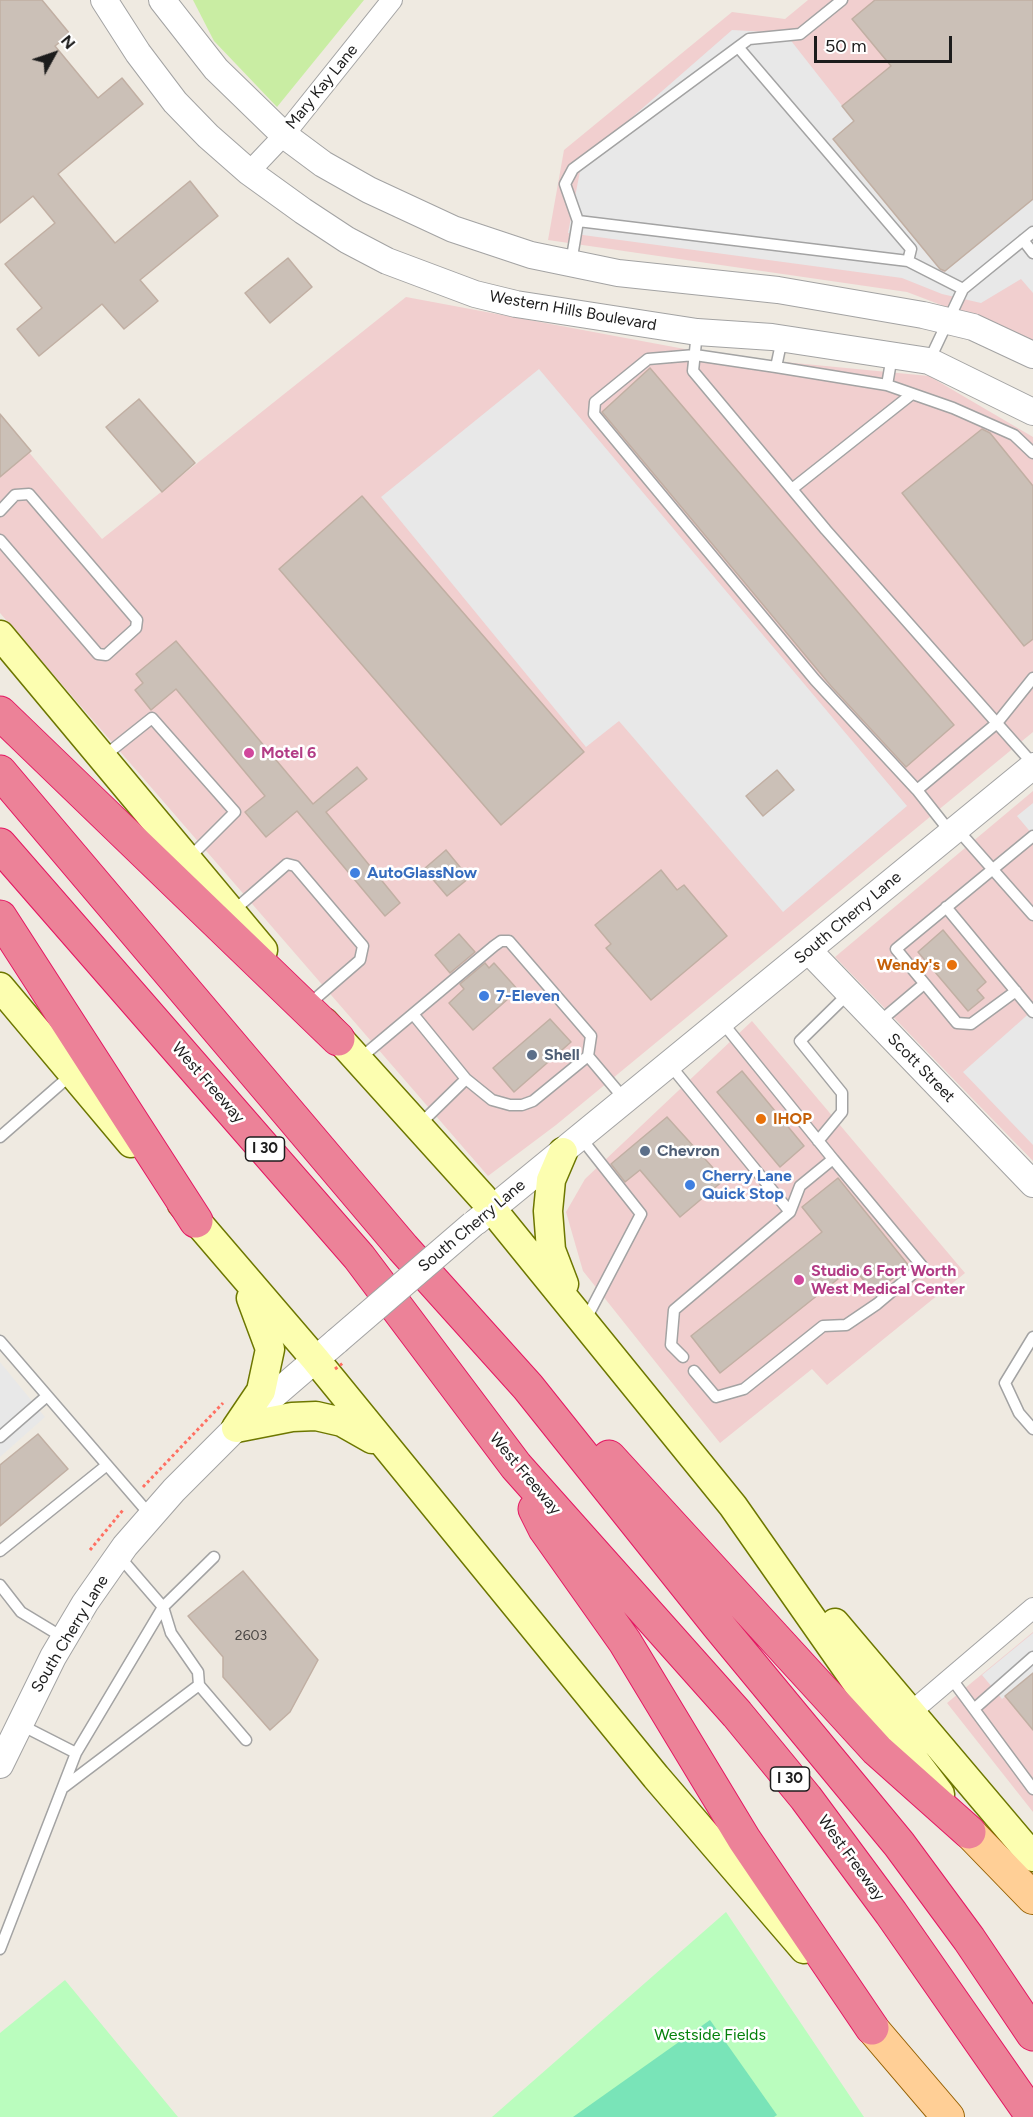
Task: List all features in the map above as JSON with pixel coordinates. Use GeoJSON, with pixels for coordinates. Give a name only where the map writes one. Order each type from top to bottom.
{"type":"FeatureCollection","features":[{"type":"Feature","properties":{"kind":"highway"},"geometry":{"type":"LineString","coordinates":[[0,713],[226,918],[348,1050]]}},
{"type":"Feature","properties":{"kind":"highway","name":"I 30"},"geometry":{"type":"LineString","coordinates":[[0,772],[403,1248],[528,1387],[718,1625],[899,1844],[969,1939],[1033,2034]]}},
{"type":"Feature","properties":{"kind":"highway","name":"West Freeway"},"geometry":{"type":"LineString","coordinates":[[0,845],[359,1257],[516,1466],[737,1714],[806,1798],[959,2008],[1033,2117]]}},
{"type":"Feature","properties":{"kind":"highway"},"geometry":{"type":"LineString","coordinates":[[0,917],[196,1221]]}},
{"type":"Feature","properties":{"kind":"highway"},"geometry":{"type":"LineString","coordinates":[[528,1387],[571,1414],[877,1750],[969,1832]]}},
{"type":"Feature","properties":{"kind":"highway"},"geometry":{"type":"LineString","coordinates":[[516,1466],[545,1530],[625,1642],[744,1839],[872,2028]]}},
{"type":"Feature","properties":{"kind":"main road"},"geometry":{"type":"LineString","coordinates":[[0,635],[188,859],[226,918]]}},
{"type":"Feature","properties":{"kind":"main road"},"geometry":{"type":"LineString","coordinates":[[0,987],[315,1359],[656,1777],[948,2117]]}},
{"type":"Feature","properties":{"kind":"main road"},"geometry":{"type":"LineString","coordinates":[[348,1050],[418,1127],[482,1216],[578,1314],[733,1506],[1033,1857]]}},
{"type":"Feature","properties":{"kind":"main road"},"geometry":{"type":"LineString","coordinates":[[572,1145],[551,1180],[548,1211],[551,1250],[578,1314]]}},
{"type":"Feature","properties":{"kind":"main road"},"geometry":{"type":"LineString","coordinates":[[236,1428],[261,1391],[270,1349],[246,1279]]}},
{"type":"Feature","properties":{"kind":"main road"},"geometry":{"type":"LineString","coordinates":[[236,1428],[292,1417],[316,1416],[342,1422],[384,1446]]}},
{"type":"Feature","properties":{"kind":"main road"},"geometry":{"type":"LineString","coordinates":[[733,1506],[866,1696],[969,1832],[1033,1898]]}},
{"type":"Feature","properties":{"kind":"street","name":"Western Hills Boulevard"},"geometry":{"type":"LineString","coordinates":[[104,0],[138,53],[175,102],[249,172],[347,240],[387,261],[475,294],[696,344],[782,338],[929,361],[1033,412]]}},
{"type":"Feature","properties":{"kind":"street"},"geometry":{"type":"LineString","coordinates":[[162,0],[216,69],[284,135],[323,164],[369,190],[453,229],[531,255],[618,273],[778,290],[947,320],[973,327],[1033,356]]}},
{"type":"Feature","properties":{"kind":"street","name":"Mary Kay Lane"},"geometry":{"type":"LineString","coordinates":[[249,172],[284,135],[392,0]]}},
{"type":"Feature","properties":{"kind":"street","name":"South Cherry Lane"},"geometry":{"type":"LineString","coordinates":[[0,1765],[64,1638],[118,1556],[151,1516],[236,1428],[482,1216],[670,1065],[1033,765]]}},
{"type":"Feature","properties":{"kind":"street","name":"Scott Street"},"geometry":{"type":"LineString","coordinates":[[809,951],[1033,1184]]}},
{"type":"Feature","properties":{"kind":"street"},"geometry":{"type":"LineString","coordinates":[[911,1712],[1033,1608]]}},
{"type":"Feature","properties":{"kind":"lane"},"geometry":{"type":"LineString","coordinates":[[571,263],[578,221],[565,184],[573,169],[749,39],[800,34],[842,0]]}},
{"type":"Feature","properties":{"kind":"lane"},"geometry":{"type":"LineString","coordinates":[[738,47],[911,249],[908,261]]}},
{"type":"Feature","properties":{"kind":"lane"},"geometry":{"type":"LineString","coordinates":[[578,221],[908,261],[963,290]]}},
{"type":"Feature","properties":{"kind":"lane"},"geometry":{"type":"LineString","coordinates":[[929,361],[963,290],[1033,232]]}},
{"type":"Feature","properties":{"kind":"lane"},"geometry":{"type":"LineString","coordinates":[[1023,240],[1033,253]]}},
{"type":"Feature","properties":{"kind":"lane"},"geometry":{"type":"LineString","coordinates":[[776,367],[782,338]]}},
{"type":"Feature","properties":{"kind":"lane"},"geometry":{"type":"LineString","coordinates":[[696,344],[693,371],[792,489],[1033,765]]}},
{"type":"Feature","properties":{"kind":"lane"},"geometry":{"type":"LineString","coordinates":[[1033,453],[1014,435],[887,385],[776,367],[696,344],[648,359],[595,402],[594,414],[816,680],[954,831],[993,869],[1033,915]]}},
{"type":"Feature","properties":{"kind":"lane"},"geometry":{"type":"LineString","coordinates":[[887,385],[892,354]]}},
{"type":"Feature","properties":{"kind":"lane"},"geometry":{"type":"LineString","coordinates":[[792,489],[912,394]]}},
{"type":"Feature","properties":{"kind":"lane"},"geometry":{"type":"LineString","coordinates":[[0,511],[15,495],[29,494],[137,620],[136,628],[106,655],[98,654],[0,540]]}},
{"type":"Feature","properties":{"kind":"lane"},"geometry":{"type":"LineString","coordinates":[[916,790],[997,723],[1033,678]]}},
{"type":"Feature","properties":{"kind":"lane"},"geometry":{"type":"LineString","coordinates":[[103,758],[152,718],[235,812],[188,859]]}},
{"type":"Feature","properties":{"kind":"lane"},"geometry":{"type":"LineString","coordinates":[[1016,991],[971,1024],[957,1023],[896,949],[1033,836]]}},
{"type":"Feature","properties":{"kind":"lane"},"geometry":{"type":"LineString","coordinates":[[226,918],[287,864],[295,866],[363,946],[360,960],[307,1005]]}},
{"type":"Feature","properties":{"kind":"lane"},"geometry":{"type":"LineString","coordinates":[[946,908],[1033,1012]]}},
{"type":"Feature","properties":{"kind":"lane"},"geometry":{"type":"LineString","coordinates":[[348,1050],[413,1014],[494,946],[501,941],[509,941],[591,1036],[588,1056],[533,1101],[522,1105],[492,1100],[466,1079],[413,1014]]}},
{"type":"Feature","properties":{"kind":"lane"},"geometry":{"type":"LineString","coordinates":[[878,1023],[924,984]]}},
{"type":"Feature","properties":{"kind":"lane"},"geometry":{"type":"LineString","coordinates":[[818,1141],[842,1112],[842,1093],[800,1041],[849,993]]}},
{"type":"Feature","properties":{"kind":"lane"},"geometry":{"type":"LineString","coordinates":[[694,1371],[716,1397],[744,1389],[823,1326],[846,1324],[877,1304],[922,1266],[722,1022]]}},
{"type":"Feature","properties":{"kind":"lane"},"geometry":{"type":"LineString","coordinates":[[588,1056],[626,1101]]}},
{"type":"Feature","properties":{"kind":"lane"},"geometry":{"type":"LineString","coordinates":[[670,1065],[790,1212]]}},
{"type":"Feature","properties":{"kind":"lane"},"geometry":{"type":"LineString","coordinates":[[0,1137],[74,1073]]}},
{"type":"Feature","properties":{"kind":"lane"},"geometry":{"type":"LineString","coordinates":[[418,1127],[466,1079]]}},
{"type":"Feature","properties":{"kind":"lane"},"geometry":{"type":"LineString","coordinates":[[572,1145],[641,1214],[578,1314]]}},
{"type":"Feature","properties":{"kind":"lane"},"geometry":{"type":"LineString","coordinates":[[683,1358],[671,1345],[674,1310],[790,1212],[800,1186],[832,1159]]}},
{"type":"Feature","properties":{"kind":"lane"},"geometry":{"type":"LineString","coordinates":[[1033,1337],[1005,1383],[1019,1413],[1033,1429]]}},
{"type":"Feature","properties":{"kind":"lane"},"geometry":{"type":"LineString","coordinates":[[0,1341],[151,1516]]}},
{"type":"Feature","properties":{"kind":"lane"},"geometry":{"type":"LineString","coordinates":[[0,1437],[47,1396]]}},
{"type":"Feature","properties":{"kind":"lane"},"geometry":{"type":"LineString","coordinates":[[0,1551],[107,1465]]}},
{"type":"Feature","properties":{"kind":"lane"},"geometry":{"type":"LineString","coordinates":[[118,1556],[163,1607],[171,1633],[198,1672],[199,1685],[246,1740]]}},
{"type":"Feature","properties":{"kind":"lane"},"geometry":{"type":"LineString","coordinates":[[0,1949],[76,1753],[163,1607],[214,1557]]}},
{"type":"Feature","properties":{"kind":"lane"},"geometry":{"type":"LineString","coordinates":[[0,1585],[21,1612],[64,1638]]}},
{"type":"Feature","properties":{"kind":"lane"},"geometry":{"type":"LineString","coordinates":[[974,1709],[1033,1656]]}},
{"type":"Feature","properties":{"kind":"lane"},"geometry":{"type":"LineString","coordinates":[[951,1678],[1033,1789]]}},
{"type":"Feature","properties":{"kind":"lane"},"geometry":{"type":"LineString","coordinates":[[63,1787],[199,1685]]}},
{"type":"Feature","properties":{"kind":"lane"},"geometry":{"type":"LineString","coordinates":[[19,1724],[76,1753]]}},
{"type":"Feature","properties":{"kind":"path"},"geometry":{"type":"LineString","coordinates":[[142,1488],[226,1400]]}},
{"type":"Feature","properties":{"kind":"path"},"geometry":{"type":"LineString","coordinates":[[90,1550],[123,1510]]}},
{"type":"Feature","properties":{"kind":"shaded area"},"geometry":{"type":"Polygon","coordinates":[[[808,0],[1033,0],[1033,345],[991,324],[907,292],[548,240],[564,150],[732,12],[785,19],[808,0]]]}},
{"type":"Feature","properties":{"kind":"shaded area"},"geometry":{"type":"Polygon","coordinates":[[[732,30],[785,33],[854,121],[833,139],[943,273],[1033,199],[1033,293],[1021,279],[981,303],[942,294],[902,278],[568,233],[582,161],[732,30]]]}},
{"type":"Feature","properties":{"kind":"shaded area"},"geometry":{"type":"Polygon","coordinates":[[[406,297],[722,356],[929,376],[1033,437],[1033,732],[556,1125],[488,1176],[0,613],[0,418],[102,539],[406,297]]]}},
{"type":"Feature","properties":{"kind":"shaded area"},"geometry":{"type":"Polygon","coordinates":[[[539,369],[907,806],[783,912],[619,721],[586,747],[381,497],[539,369]]]}},
{"type":"Feature","properties":{"kind":"shaded area"},"geometry":{"type":"Polygon","coordinates":[[[1033,791],[1033,1161],[835,957],[1033,791]]]}},
{"type":"Feature","properties":{"kind":"shaded area"},"geometry":{"type":"Polygon","coordinates":[[[1033,803],[1033,835],[1017,816],[1033,803]]]}},
{"type":"Feature","properties":{"kind":"shaded area"},"geometry":{"type":"Polygon","coordinates":[[[1033,1010],[1033,1145],[963,1072],[1033,1010]]]}},
{"type":"Feature","properties":{"kind":"shaded area"},"geometry":{"type":"Polygon","coordinates":[[[752,1021],[965,1273],[827,1385],[812,1369],[720,1443],[583,1271],[566,1212],[585,1179],[752,1021]]]}},
{"type":"Feature","properties":{"kind":"shaded area"},"geometry":{"type":"Polygon","coordinates":[[[0,1362],[45,1417],[0,1457],[0,1362]]]}},
{"type":"Feature","properties":{"kind":"shaded area"},"geometry":{"type":"Polygon","coordinates":[[[1033,1632],[1033,1812],[947,1703],[1033,1632]]]}},
{"type":"Feature","properties":{"kind":"shaded area"},"geometry":{"type":"Polygon","coordinates":[[[1033,1633],[1033,1673],[1002,1699],[982,1675],[1033,1633]]]}},
{"type":"Feature","properties":{"kind":"green space"},"geometry":{"type":"Polygon","coordinates":[[[193,0],[364,0],[277,107],[214,41],[193,0]]]}},
{"type":"Feature","properties":{"kind":"green space","name":"Westside Fields"},"geometry":{"type":"Polygon","coordinates":[[[726,1912],[864,2117],[492,2117],[726,1912]]]}},
{"type":"Feature","properties":{"kind":"green space"},"geometry":{"type":"Polygon","coordinates":[[[65,1980],[178,2117],[0,2117],[0,2033],[65,1980]]]}},
{"type":"Feature","properties":{"kind":"green space"},"geometry":{"type":"Polygon","coordinates":[[[710,2020],[777,2115],[774,2117],[573,2117],[710,2020]]]}},
{"type":"Feature","properties":{"kind":"building"},"geometry":{"type":"Polygon","coordinates":[[[0,0],[42,0],[70,34],[55,46],[98,98],[122,78],[143,104],[58,174],[115,243],[190,181],[218,216],[140,280],[158,301],[124,329],[102,304],[39,356],[17,329],[42,308],[5,264],[55,223],[33,196],[0,223],[0,0]]]}},
{"type":"Feature","properties":{"kind":"building"},"geometry":{"type":"Polygon","coordinates":[[[875,0],[1033,0],[1033,199],[945,271],[940,269],[833,139],[854,121],[842,106],[891,66],[852,19],[875,0]]]}},
{"type":"Feature","properties":{"kind":"building"},"geometry":{"type":"Polygon","coordinates":[[[288,258],[312,287],[270,323],[245,293],[288,258]]]}},
{"type":"Feature","properties":{"kind":"building"},"geometry":{"type":"Polygon","coordinates":[[[650,368],[954,725],[906,767],[831,686],[602,412],[650,368]]]}},
{"type":"Feature","properties":{"kind":"building"},"geometry":{"type":"Polygon","coordinates":[[[139,399],[195,463],[162,492],[106,427],[139,399]]]}},
{"type":"Feature","properties":{"kind":"building"},"geometry":{"type":"Polygon","coordinates":[[[0,414],[31,451],[0,477],[0,414]]]}},
{"type":"Feature","properties":{"kind":"building"},"geometry":{"type":"Polygon","coordinates":[[[982,429],[990,433],[1033,486],[1033,639],[1024,646],[902,493],[982,429]]]}},
{"type":"Feature","properties":{"kind":"building"},"geometry":{"type":"Polygon","coordinates":[[[362,496],[584,752],[501,825],[279,569],[362,496]]]}},
{"type":"Feature","properties":{"kind":"building","name":"Motel 6"},"geometry":{"type":"Polygon","coordinates":[[[176,641],[313,804],[357,767],[367,779],[326,812],[400,903],[385,916],[297,811],[266,837],[245,812],[265,796],[176,689],[151,710],[135,690],[143,683],[136,674],[176,641]]]}},
{"type":"Feature","properties":{"kind":"building"},"geometry":{"type":"Polygon","coordinates":[[[777,770],[794,790],[763,816],[746,796],[777,770]]]}},
{"type":"Feature","properties":{"kind":"building"},"geometry":{"type":"Polygon","coordinates":[[[446,850],[469,878],[447,896],[424,869],[446,850]]]}},
{"type":"Feature","properties":{"kind":"building"},"geometry":{"type":"Polygon","coordinates":[[[661,870],[677,890],[684,885],[727,936],[651,1000],[606,948],[611,944],[595,925],[661,870]]]}},
{"type":"Feature","properties":{"kind":"building"},"geometry":{"type":"Polygon","coordinates":[[[943,930],[986,982],[977,990],[984,998],[968,1011],[918,952],[943,930]]]}},
{"type":"Feature","properties":{"kind":"building"},"geometry":{"type":"Polygon","coordinates":[[[459,934],[475,952],[450,973],[435,955],[459,934]]]}},
{"type":"Feature","properties":{"kind":"building","name":"7-Eleven"},"geometry":{"type":"Polygon","coordinates":[[[485,963],[489,968],[494,963],[518,990],[473,1030],[449,1003],[464,989],[460,984],[485,963]]]}},
{"type":"Feature","properties":{"kind":"building","name":"Shell"},"geometry":{"type":"Polygon","coordinates":[[[550,1019],[571,1042],[514,1092],[493,1068],[550,1019]]]}},
{"type":"Feature","properties":{"kind":"building","name":"IHOP"},"geometry":{"type":"Polygon","coordinates":[[[742,1071],[804,1146],[780,1167],[717,1092],[742,1071]]]}},
{"type":"Feature","properties":{"kind":"building"},"geometry":{"type":"Polygon","coordinates":[[[667,1117],[724,1180],[680,1217],[640,1170],[625,1182],[611,1164],[667,1117]]]}},
{"type":"Feature","properties":{"kind":"building","name":"Studio 6 Fort Worth West Medical Center"},"geometry":{"type":"Polygon","coordinates":[[[838,1178],[909,1266],[874,1293],[853,1267],[720,1373],[691,1336],[822,1232],[802,1207],[838,1178]]]}},
{"type":"Feature","properties":{"kind":"building"},"geometry":{"type":"Polygon","coordinates":[[[38,1434],[68,1469],[0,1526],[0,1465],[38,1434]]]}},
{"type":"Feature","properties":{"kind":"building"},"geometry":{"type":"Polygon","coordinates":[[[243,1571],[318,1660],[290,1712],[270,1730],[223,1677],[223,1657],[188,1616],[243,1571]]]}},
{"type":"Feature","properties":{"kind":"building"},"geometry":{"type":"Polygon","coordinates":[[[1033,1673],[1033,1730],[1005,1696],[1033,1673]]]}},
{"type":"Feature","properties":{"kind":"place","name":"Motel 6"},"geometry":{"type":"Point","coordinates":[249,753]}},
{"type":"Feature","properties":{"kind":"place","name":"AutoGlassNow"},"geometry":{"type":"Point","coordinates":[355,873]}},
{"type":"Feature","properties":{"kind":"place","name":"Wendy's"},"geometry":{"type":"Point","coordinates":[952,965]}},
{"type":"Feature","properties":{"kind":"place","name":"7-Eleven"},"geometry":{"type":"Point","coordinates":[484,996]}},
{"type":"Feature","properties":{"kind":"place","name":"Shell"},"geometry":{"type":"Point","coordinates":[532,1055]}},
{"type":"Feature","properties":{"kind":"place","name":"IHOP"},"geometry":{"type":"Point","coordinates":[761,1119]}},
{"type":"Feature","properties":{"kind":"place","name":"Chevron"},"geometry":{"type":"Point","coordinates":[645,1151]}},
{"type":"Feature","properties":{"kind":"place","name":"Cherry Lane Quick Stop"},"geometry":{"type":"Point","coordinates":[690,1185]}},
{"type":"Feature","properties":{"kind":"place","name":"Studio 6 Fort Worth West Medical Center"},"geometry":{"type":"Point","coordinates":[799,1280]}}]}
